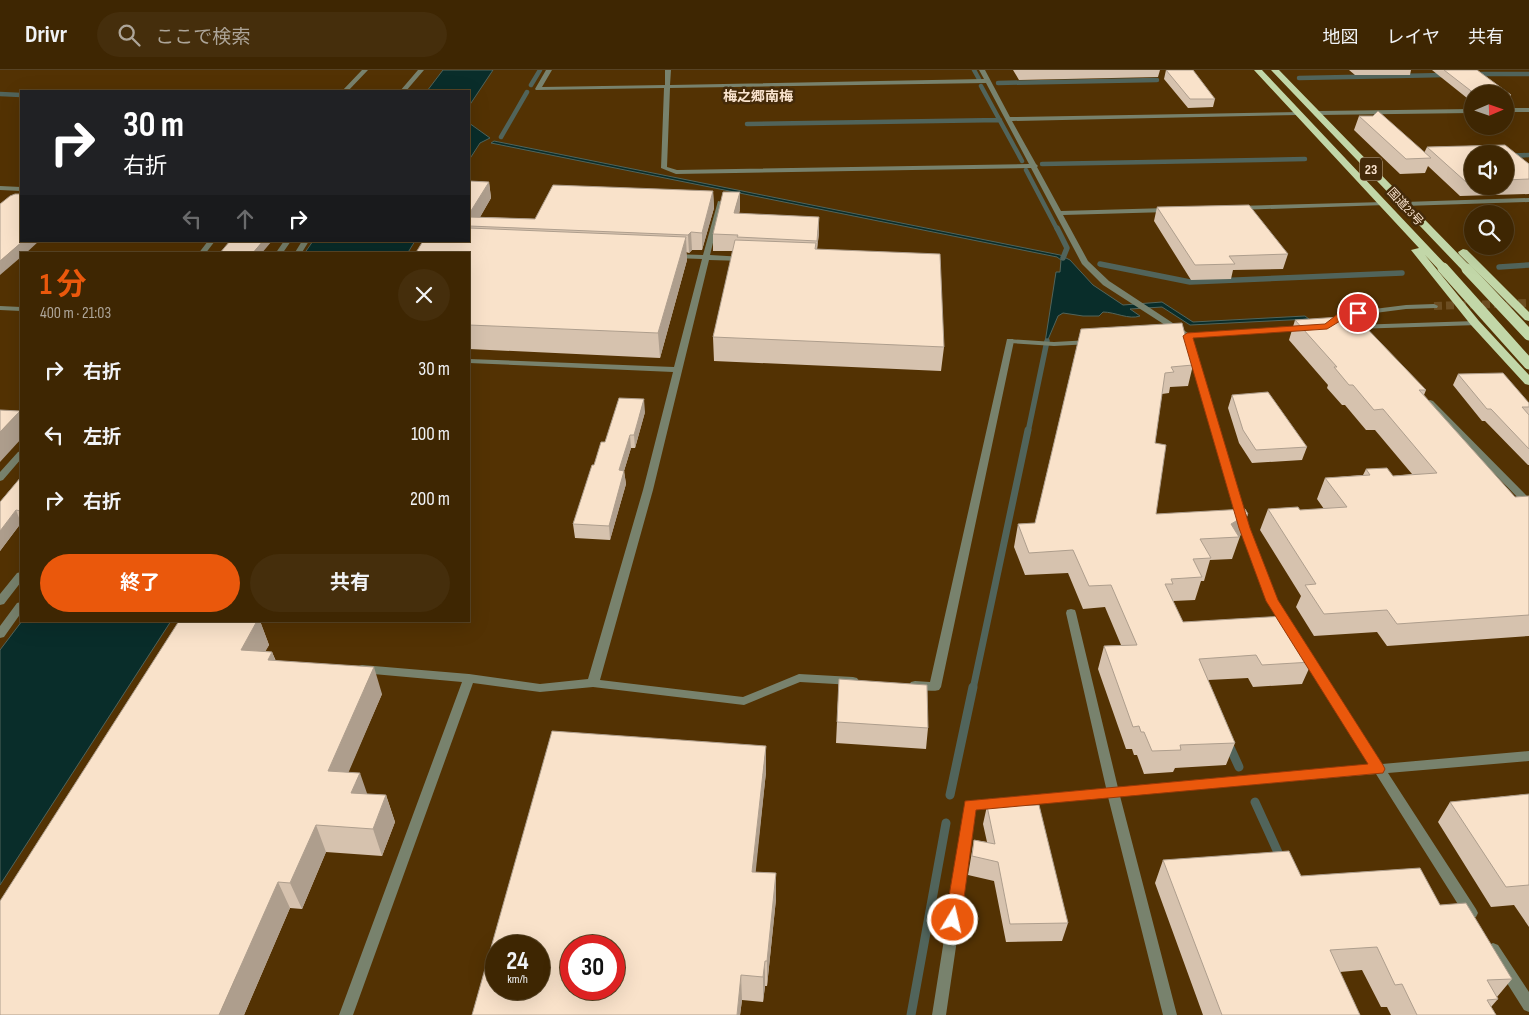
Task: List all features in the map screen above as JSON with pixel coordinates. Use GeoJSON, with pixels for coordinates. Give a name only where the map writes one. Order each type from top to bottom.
{"type":"FeatureCollection","features":[{"type":"Feature","properties":{"kind":"highway","name":"国道23号"},"geometry":{"type":"LineString","coordinates":[[1258,70],[1443,268],[1529,364]]}},
{"type":"Feature","properties":{"kind":"highway","name":"国道23号"},"geometry":{"type":"LineString","coordinates":[[1275,70],[1467,268],[1529,336]]}},
{"type":"Feature","properties":{"kind":"highway"},"geometry":{"type":"LineString","coordinates":[[1384,204],[1429,269],[1529,382]]}},
{"type":"Feature","properties":{"kind":"highway"},"geometry":{"type":"LineString","coordinates":[[1404,204],[1441,229],[1528,315]]}},
{"type":"Feature","properties":{"kind":"street"},"geometry":{"type":"LineString","coordinates":[[346,90],[365,70]]}},
{"type":"Feature","properties":{"kind":"street"},"geometry":{"type":"LineString","coordinates":[[404,90],[421,70]]}},
{"type":"Feature","properties":{"kind":"street"},"geometry":{"type":"LineString","coordinates":[[549,70],[538,88],[988,81]]}},
{"type":"Feature","properties":{"kind":"street"},"geometry":{"type":"LineString","coordinates":[[668,70],[664,168],[676,172],[1035,166]]}},
{"type":"Feature","properties":{"kind":"street"},"geometry":{"type":"LineString","coordinates":[[982,70],[1010,119],[1085,262],[1106,283],[1187,336],[1244,528],[1272,601],[1529,1005]]}},
{"type":"Feature","properties":{"kind":"street"},"geometry":{"type":"LineString","coordinates":[[1318,113],[1464,110]]}},
{"type":"Feature","properties":{"kind":"street"},"geometry":{"type":"LineString","coordinates":[[1514,110],[1529,110]]}},
{"type":"Feature","properties":{"kind":"street"},"geometry":{"type":"LineString","coordinates":[[1010,119],[1298,113]]}},
{"type":"Feature","properties":{"kind":"street"},"geometry":{"type":"LineString","coordinates":[[0,188],[20,189]]}},
{"type":"Feature","properties":{"kind":"street"},"geometry":{"type":"LineString","coordinates":[[1404,204],[1529,200]]}},
{"type":"Feature","properties":{"kind":"street"},"geometry":{"type":"LineString","coordinates":[[593,684],[648,490],[720,202]]}},
{"type":"Feature","properties":{"kind":"street"},"geometry":{"type":"LineString","coordinates":[[1226,208],[1384,204]]}},
{"type":"Feature","properties":{"kind":"street"},"geometry":{"type":"LineString","coordinates":[[1059,213],[1177,210]]}},
{"type":"Feature","properties":{"kind":"street"},"geometry":{"type":"LineString","coordinates":[[203,252],[211,242]]}},
{"type":"Feature","properties":{"kind":"street"},"geometry":{"type":"LineString","coordinates":[[280,252],[287,242]]}},
{"type":"Feature","properties":{"kind":"street"},"geometry":{"type":"LineString","coordinates":[[667,256],[755,260]]}},
{"type":"Feature","properties":{"kind":"street"},"geometry":{"type":"LineString","coordinates":[[1327,326],[1342,315],[1406,307],[1434,306]]}},
{"type":"Feature","properties":{"kind":"street"},"geometry":{"type":"LineString","coordinates":[[0,308],[20,309]]}},
{"type":"Feature","properties":{"kind":"street"},"geometry":{"type":"LineString","coordinates":[[1168,337],[1327,326],[1356,327],[1475,323]]}},
{"type":"Feature","properties":{"kind":"street"},"geometry":{"type":"LineString","coordinates":[[1356,327],[1363,334]]}},
{"type":"Feature","properties":{"kind":"street"},"geometry":{"type":"LineString","coordinates":[[906,685],[935,687],[1010,341],[1054,344],[1102,341]]}},
{"type":"Feature","properties":{"kind":"street"},"geometry":{"type":"LineString","coordinates":[[470,361],[677,370]]}},
{"type":"Feature","properties":{"kind":"street"},"geometry":{"type":"LineString","coordinates":[[1425,398],[1529,504]]}},
{"type":"Feature","properties":{"kind":"street"},"geometry":{"type":"LineString","coordinates":[[0,478],[20,455]]}},
{"type":"Feature","properties":{"kind":"street"},"geometry":{"type":"LineString","coordinates":[[0,600],[20,576]]}},
{"type":"Feature","properties":{"kind":"street"},"geometry":{"type":"LineString","coordinates":[[0,634],[20,607]]}},
{"type":"Feature","properties":{"kind":"street"},"geometry":{"type":"LineString","coordinates":[[1071,613],[1112,792],[1170,1015]]}},
{"type":"Feature","properties":{"kind":"street"},"geometry":{"type":"LineString","coordinates":[[353,668],[469,678],[540,688],[593,684],[744,701],[799,678],[867,682]]}},
{"type":"Feature","properties":{"kind":"street"},"geometry":{"type":"LineString","coordinates":[[346,1015],[469,678]]}},
{"type":"Feature","properties":{"kind":"street"},"geometry":{"type":"LineString","coordinates":[[939,1015],[970,805],[1529,756]]}},
{"type":"Feature","properties":{"kind":"water"},"geometry":{"type":"Polygon","coordinates":[[[443,70],[493,70],[470,104],[470,90],[428,90],[443,70]]]}},
{"type":"Feature","properties":{"kind":"water"},"geometry":{"type":"Polygon","coordinates":[[[470,124],[490,138],[480,143],[470,158],[470,124]]]}},
{"type":"Feature","properties":{"kind":"water"},"geometry":{"type":"Polygon","coordinates":[[[494,141],[1060,255],[1070,260],[1093,285],[1123,305],[1162,302],[1193,322],[1305,316],[1309,319],[1190,325],[1162,307],[1130,309],[1140,316],[1136,317],[1103,312],[1099,316],[1063,313],[1058,316],[1044,349],[1056,272],[1060,272],[1061,260],[1057,257],[491,143],[494,141]]]}},
{"type":"Feature","properties":{"kind":"water"},"geometry":{"type":"Polygon","coordinates":[[[312,242],[414,242],[408,252],[305,252],[312,242]]]}},
{"type":"Feature","properties":{"kind":"water"},"geometry":{"type":"Polygon","coordinates":[[[21,622],[170,622],[0,885],[0,650],[21,622]]]}},
{"type":"Feature","properties":{"kind":"building"},"geometry":{"type":"Polygon","coordinates":[[[1166,70],[1193,70],[1215,99],[1190,99],[1166,70]]]}},
{"type":"Feature","properties":{"kind":"building"},"geometry":{"type":"Polygon","coordinates":[[[1444,70],[1477,70],[1497,85],[1464,85],[1444,70]]]}},
{"type":"Feature","properties":{"kind":"building"},"geometry":{"type":"Polygon","coordinates":[[[1378,111],[1431,158],[1406,159],[1359,116],[1373,116],[1378,111]]]}},
{"type":"Feature","properties":{"kind":"building"},"geometry":{"type":"Polygon","coordinates":[[[1464,146],[1464,180],[1427,147],[1464,146]]]}},
{"type":"Feature","properties":{"kind":"building"},"geometry":{"type":"Polygon","coordinates":[[[1514,152],[1529,164],[1529,179],[1514,180],[1514,152]]]}},
{"type":"Feature","properties":{"kind":"building"},"geometry":{"type":"Polygon","coordinates":[[[470,181],[489,182],[470,212],[470,181]]]}},
{"type":"Feature","properties":{"kind":"building"},"geometry":{"type":"Polygon","coordinates":[[[553,185],[713,191],[702,233],[691,232],[688,235],[470,226],[470,217],[535,219],[553,185]]]}},
{"type":"Feature","properties":{"kind":"building"},"geometry":{"type":"Polygon","coordinates":[[[723,192],[740,192],[734,213],[819,217],[817,241],[713,234],[723,192]]]}},
{"type":"Feature","properties":{"kind":"building"},"geometry":{"type":"Polygon","coordinates":[[[20,194],[20,242],[22,242],[0,261],[0,204],[10,196],[20,194]]]}},
{"type":"Feature","properties":{"kind":"building"},"geometry":{"type":"Polygon","coordinates":[[[1249,205],[1288,254],[1229,256],[1235,264],[1195,265],[1157,207],[1249,205]]]}},
{"type":"Feature","properties":{"kind":"building"},"geometry":{"type":"Polygon","coordinates":[[[470,228],[686,237],[658,333],[470,325],[470,252],[416,252],[422,242],[470,242],[470,228]]]}},
{"type":"Feature","properties":{"kind":"building"},"geometry":{"type":"Polygon","coordinates":[[[735,240],[816,243],[815,249],[940,254],[944,347],[713,337],[735,240]]]}},
{"type":"Feature","properties":{"kind":"building"},"geometry":{"type":"Polygon","coordinates":[[[229,242],[262,242],[254,252],[221,252],[229,242]]]}},
{"type":"Feature","properties":{"kind":"building"},"geometry":{"type":"Polygon","coordinates":[[[1355,316],[1426,390],[1419,390],[1515,497],[1529,496],[1529,615],[1397,624],[1387,610],[1324,614],[1305,585],[1316,584],[1268,509],[1298,507],[1300,510],[1347,507],[1325,478],[1370,475],[1366,469],[1387,468],[1393,476],[1437,473],[1383,409],[1374,410],[1353,385],[1349,385],[1334,367],[1337,367],[1295,320],[1355,316]]]}},
{"type":"Feature","properties":{"kind":"building"},"geometry":{"type":"Polygon","coordinates":[[[1182,323],[1193,365],[1171,367],[1174,372],[1165,373],[1155,443],[1166,445],[1156,514],[1245,509],[1248,514],[1231,524],[1239,537],[1200,539],[1211,558],[1193,559],[1202,577],[1171,579],[1173,584],[1165,584],[1183,622],[1285,616],[1312,662],[1262,665],[1256,655],[1199,659],[1235,743],[1180,745],[1181,750],[1152,751],[1144,732],[1141,732],[1139,726],[1133,727],[1104,646],[1137,645],[1111,585],[1089,586],[1073,550],[1029,553],[1018,524],[1035,523],[1081,329],[1182,323]]]}},
{"type":"Feature","properties":{"kind":"building"},"geometry":{"type":"Polygon","coordinates":[[[1503,373],[1529,403],[1529,407],[1522,407],[1529,415],[1529,449],[1491,409],[1487,409],[1458,374],[1503,373]]]}},
{"type":"Feature","properties":{"kind":"building"},"geometry":{"type":"Polygon","coordinates":[[[1268,392],[1307,447],[1256,450],[1243,430],[1232,395],[1268,392]]]}},
{"type":"Feature","properties":{"kind":"building"},"geometry":{"type":"Polygon","coordinates":[[[619,398],[644,399],[634,435],[630,435],[619,470],[624,471],[609,526],[573,524],[592,465],[594,465],[601,442],[605,442],[619,398]]]}},
{"type":"Feature","properties":{"kind":"building"},"geometry":{"type":"Polygon","coordinates":[[[0,410],[20,411],[0,432],[0,410]]]}},
{"type":"Feature","properties":{"kind":"building"},"geometry":{"type":"Polygon","coordinates":[[[20,478],[20,511],[16,510],[0,531],[0,502],[20,478]]]}},
{"type":"Feature","properties":{"kind":"building"},"geometry":{"type":"Polygon","coordinates":[[[178,622],[256,622],[241,650],[272,652],[268,660],[374,667],[328,771],[360,773],[351,793],[386,795],[373,829],[316,825],[290,883],[278,882],[219,1015],[0,1015],[0,901],[178,622]]]}},
{"type":"Feature","properties":{"kind":"building"},"geometry":{"type":"Polygon","coordinates":[[[839,679],[927,685],[928,728],[837,722],[839,679]]]}},
{"type":"Feature","properties":{"kind":"building"},"geometry":{"type":"Polygon","coordinates":[[[552,731],[766,746],[752,872],[776,873],[767,961],[765,961],[763,977],[741,975],[737,1015],[472,1015],[485,969],[485,1000],[550,1000],[550,935],[495,935],[552,731]]]}},
{"type":"Feature","properties":{"kind":"building"},"geometry":{"type":"Polygon","coordinates":[[[1529,794],[1529,885],[1506,887],[1450,802],[1529,794]]]}},
{"type":"Feature","properties":{"kind":"building"},"geometry":{"type":"Polygon","coordinates":[[[1039,805],[1068,923],[1010,924],[998,862],[972,856],[974,840],[995,844],[987,806],[1039,805]]]}},
{"type":"Feature","properties":{"kind":"building"},"geometry":{"type":"Polygon","coordinates":[[[1289,851],[1301,876],[1420,868],[1440,905],[1466,903],[1512,979],[1487,980],[1498,999],[1487,1000],[1496,1015],[1417,1015],[1402,984],[1395,985],[1377,947],[1330,950],[1360,1015],[1222,1015],[1163,860],[1289,851]]]}},
{"type":"Feature","properties":{"kind":"waterway"},"geometry":{"type":"LineString","coordinates":[[531,85],[540,70]]}},
{"type":"Feature","properties":{"kind":"waterway"},"geometry":{"type":"LineString","coordinates":[[974,70],[979,79]]}},
{"type":"Feature","properties":{"kind":"waterway"},"geometry":{"type":"LineString","coordinates":[[1474,74],[1529,74]]}},
{"type":"Feature","properties":{"kind":"waterway"},"geometry":{"type":"LineString","coordinates":[[1299,78],[1446,75]]}},
{"type":"Feature","properties":{"kind":"waterway"},"geometry":{"type":"LineString","coordinates":[[998,83],[1157,80]]}},
{"type":"Feature","properties":{"kind":"waterway"},"geometry":{"type":"LineString","coordinates":[[981,86],[1000,120]]}},
{"type":"Feature","properties":{"kind":"waterway"},"geometry":{"type":"LineString","coordinates":[[501,137],[527,92]]}},
{"type":"Feature","properties":{"kind":"waterway"},"geometry":{"type":"LineString","coordinates":[[0,94],[20,95]]}},
{"type":"Feature","properties":{"kind":"waterway"},"geometry":{"type":"LineString","coordinates":[[747,124],[1000,120]]}},
{"type":"Feature","properties":{"kind":"waterway"},"geometry":{"type":"LineString","coordinates":[[1000,120],[1022,161]]}},
{"type":"Feature","properties":{"kind":"waterway"},"geometry":{"type":"LineString","coordinates":[[1514,156],[1529,155]]}},
{"type":"Feature","properties":{"kind":"waterway"},"geometry":{"type":"LineString","coordinates":[[1042,164],[1305,159]]}},
{"type":"Feature","properties":{"kind":"waterway"},"geometry":{"type":"LineString","coordinates":[[1026,170],[1057,229]]}},
{"type":"Feature","properties":{"kind":"waterway"},"geometry":{"type":"LineString","coordinates":[[1057,228],[1067,248],[1063,258]]}},
{"type":"Feature","properties":{"kind":"waterway"},"geometry":{"type":"LineString","coordinates":[[1100,264],[1190,282],[1402,273]]}},
{"type":"Feature","properties":{"kind":"waterway"},"geometry":{"type":"LineString","coordinates":[[1499,267],[1529,265]]}},
{"type":"Feature","properties":{"kind":"waterway"},"geometry":{"type":"LineString","coordinates":[[1028,432],[1047,341]]}},
{"type":"Feature","properties":{"kind":"waterway"},"geometry":{"type":"LineString","coordinates":[[973,689],[1028,430]]}},
{"type":"Feature","properties":{"kind":"waterway"},"geometry":{"type":"LineString","coordinates":[[950,795],[973,687]]}},
{"type":"Feature","properties":{"kind":"waterway"},"geometry":{"type":"LineString","coordinates":[[1229,745],[1239,767]]}},
{"type":"Feature","properties":{"kind":"waterway"},"geometry":{"type":"LineString","coordinates":[[1255,802],[1281,859]]}},
{"type":"Feature","properties":{"kind":"waterway"},"geometry":{"type":"LineString","coordinates":[[911,1015],[946,823]]}},
{"type":"Feature","properties":{"kind":"tunnel"},"geometry":{"type":"LineString","coordinates":[[1434,306],[1529,303]]}},
{"type":"Feature","properties":{"kind":"district","name":"梅之郷南梅"},"geometry":{"type":"Point","coordinates":[758,96]}},
{"type":"Feature","properties":{"kind":"route"},"geometry":{"type":"LineString","coordinates":[[953,920],[970,805],[1378,769],[1272,601],[1244,528],[1187,336],[1327,326],[1342,315],[1358,313]]}}]}
